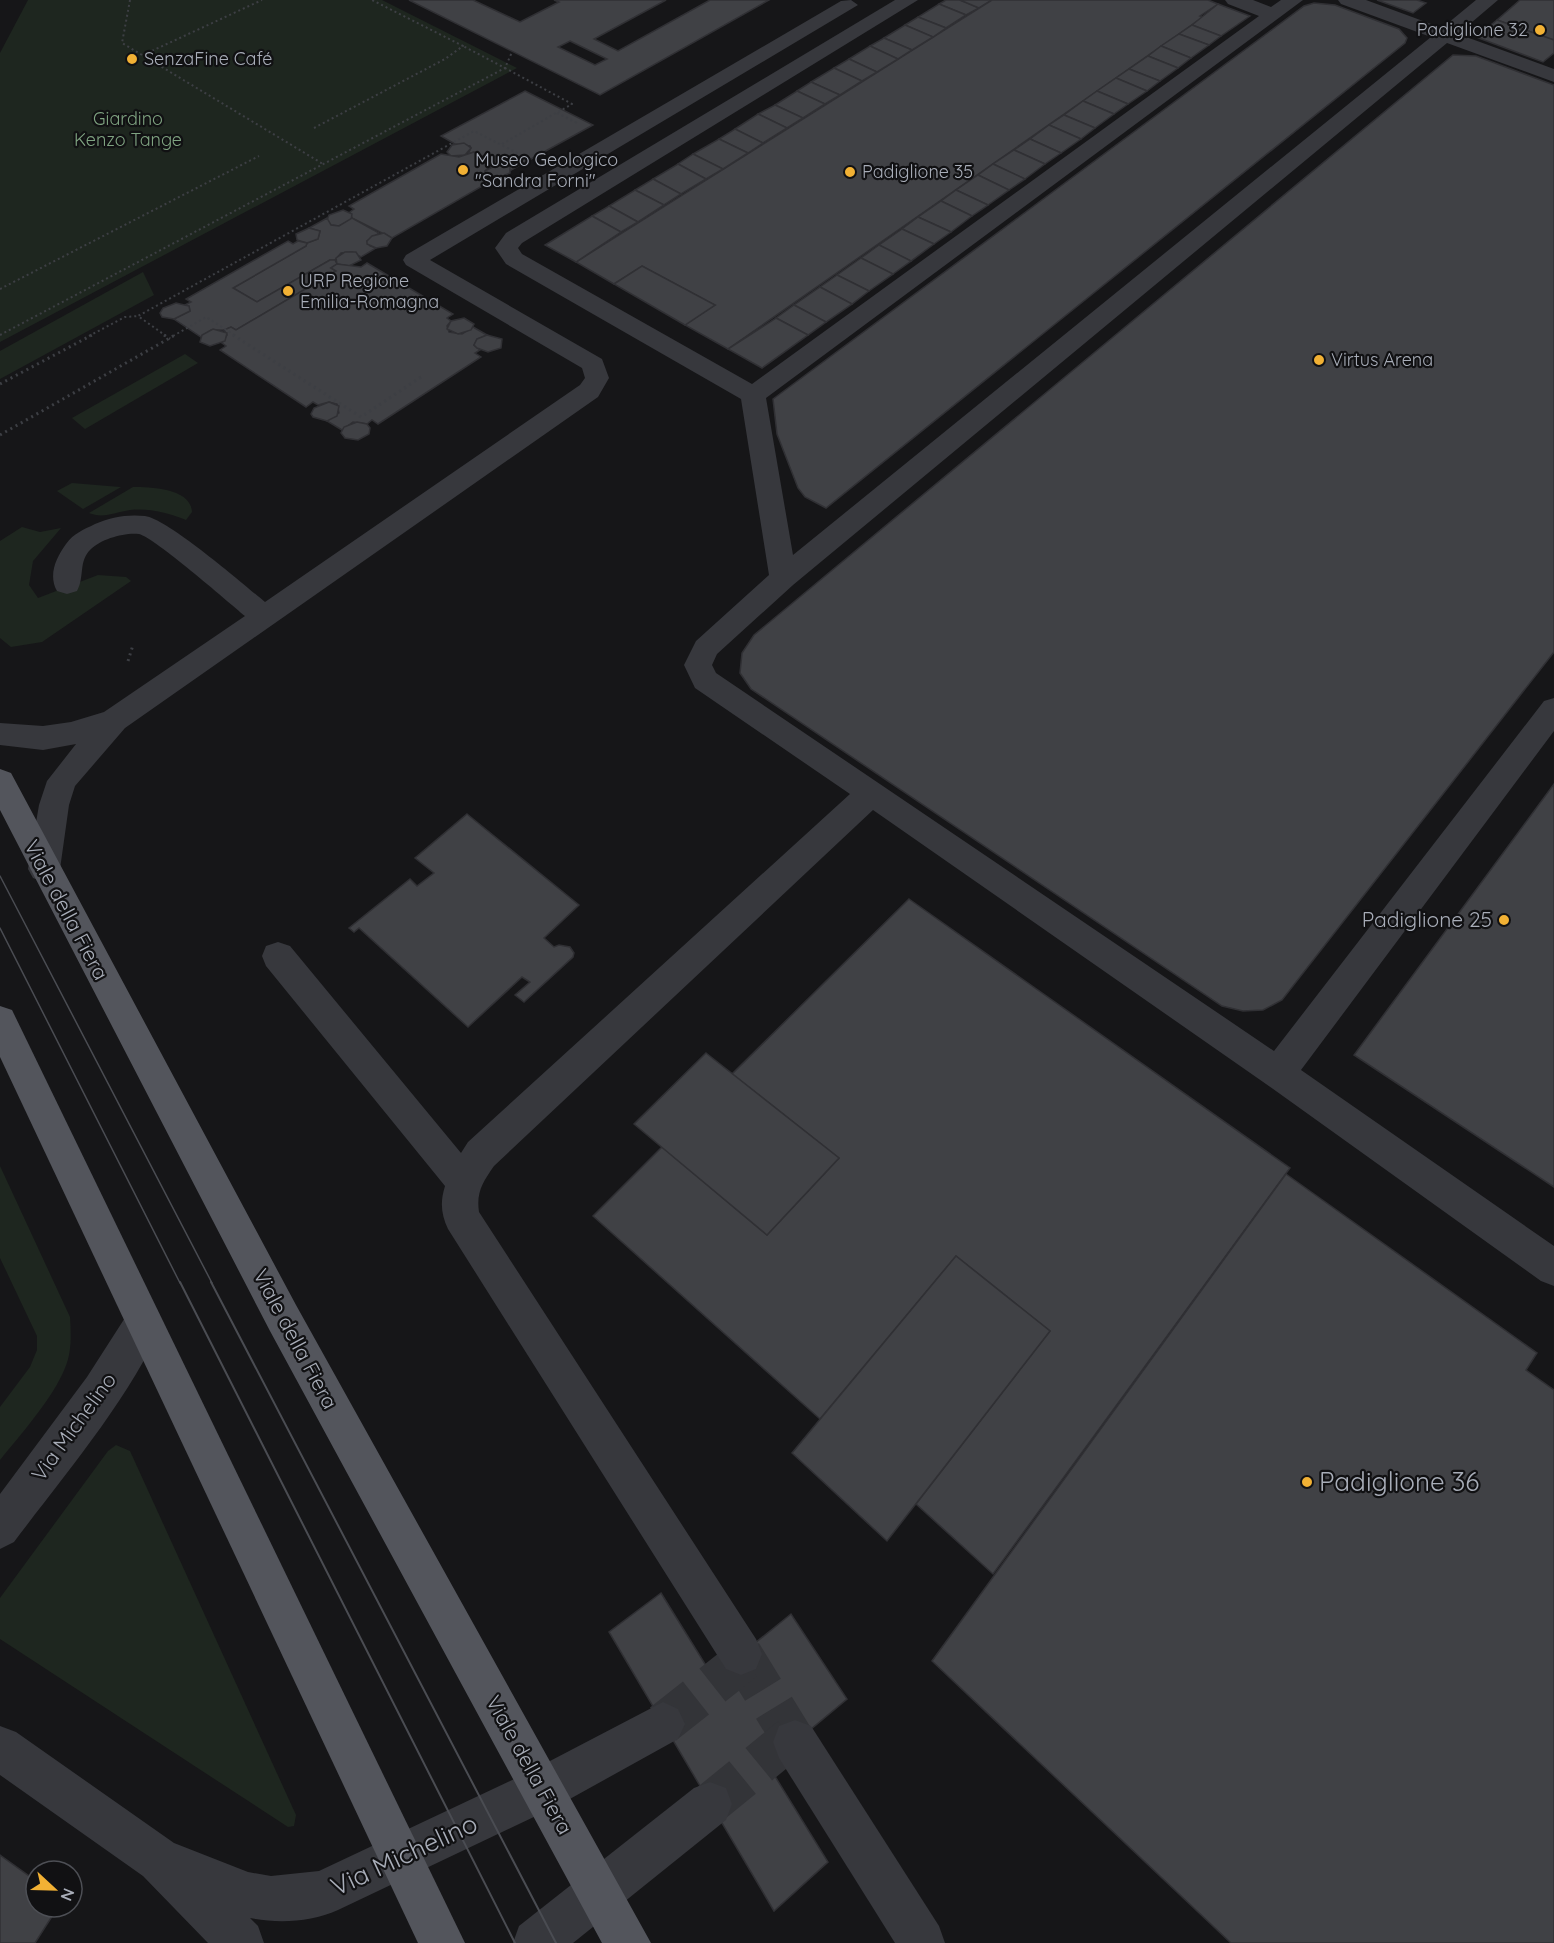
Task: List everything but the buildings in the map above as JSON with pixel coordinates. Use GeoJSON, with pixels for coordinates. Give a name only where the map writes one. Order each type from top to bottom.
{"type":"FeatureCollection","features":[{"type":"Feature","properties":{"kind":"main road","name":"Viale della Fiera"},"geometry":{"type":"LineString","coordinates":[[0,781],[44,869],[283,1318],[628,1943]]}},
{"type":"Feature","properties":{"kind":"main road"},"geometry":{"type":"LineString","coordinates":[[0,1021],[442,1943]]}},
{"type":"Feature","properties":{"kind":"street"},"geometry":{"type":"LineString","coordinates":[[753,395],[514,259],[506,248],[514,238],[908,0]]}},
{"type":"Feature","properties":{"kind":"street"},"geometry":{"type":"LineString","coordinates":[[1235,0],[1273,15]]}},
{"type":"Feature","properties":{"kind":"street"},"geometry":{"type":"LineString","coordinates":[[753,395],[1293,0]]}},
{"type":"Feature","properties":{"kind":"street"},"geometry":{"type":"LineString","coordinates":[[1348,0],[1554,76]]}},
{"type":"Feature","properties":{"kind":"street"},"geometry":{"type":"LineString","coordinates":[[1488,0],[783,578],[706,648],[698,665],[705,680],[1278,1073],[1554,1268]]}},
{"type":"Feature","properties":{"kind":"street"},"geometry":{"type":"LineString","coordinates":[[44,869],[54,805],[62,781],[115,720],[263,615],[589,391],[597,378],[593,364],[414,260],[848,5]]}},
{"type":"Feature","properties":{"kind":"street"},"geometry":{"type":"LineString","coordinates":[[753,395],[783,578]]}},
{"type":"Feature","properties":{"kind":"street"},"geometry":{"type":"LineString","coordinates":[[67,584],[68,562],[82,541],[114,526],[145,525],[178,547],[263,615]]}},
{"type":"Feature","properties":{"kind":"street"},"geometry":{"type":"LineString","coordinates":[[1278,1073],[1554,709]]}},
{"type":"Feature","properties":{"kind":"street"},"geometry":{"type":"LineString","coordinates":[[0,734],[27,738],[63,736],[115,720]]}},
{"type":"Feature","properties":{"kind":"street"},"geometry":{"type":"LineString","coordinates":[[741,1654],[461,1217],[459,1199],[464,1180],[481,1154],[870,793]]}},
{"type":"Feature","properties":{"kind":"street"},"geometry":{"type":"LineString","coordinates":[[278,956],[445,1162],[464,1180]]}},
{"type":"Feature","properties":{"kind":"street","name":"Via Michelino"},"geometry":{"type":"LineString","coordinates":[[0,1528],[101,1391],[143,1323]]}},
{"type":"Feature","properties":{"kind":"street","name":"Via Michelino"},"geometry":{"type":"LineString","coordinates":[[159,1860],[248,1895],[271,1899],[322,1894],[543,1789],[663,1724]]}},
{"type":"Feature","properties":{"kind":"street"},"geometry":{"type":"LineString","coordinates":[[795,1742],[922,1943]]}},
{"type":"Feature","properties":{"kind":"street","name":"Via Michelino"},"geometry":{"type":"LineString","coordinates":[[0,1748],[159,1860],[241,1943]]}},
{"type":"Feature","properties":{"kind":"street"},"geometry":{"type":"LineString","coordinates":[[536,1943],[598,1891],[710,1804]]}},
{"type":"Feature","properties":{"kind":"path"},"geometry":{"type":"LineString","coordinates":[[130,0],[122,43],[324,165]]}},
{"type":"Feature","properties":{"kind":"path"},"geometry":{"type":"LineString","coordinates":[[142,55],[262,0]]}},
{"type":"Feature","properties":{"kind":"path"},"geometry":{"type":"LineString","coordinates":[[372,0],[572,104],[502,144]]}},
{"type":"Feature","properties":{"kind":"path"},"geometry":{"type":"LineString","coordinates":[[314,129],[445,59],[463,46]]}},
{"type":"Feature","properties":{"kind":"path"},"geometry":{"type":"LineString","coordinates":[[0,335],[505,68],[512,52]]}},
{"type":"Feature","properties":{"kind":"path"},"geometry":{"type":"LineString","coordinates":[[0,384],[125,317],[138,316],[474,131],[533,161]]}},
{"type":"Feature","properties":{"kind":"path"},"geometry":{"type":"LineString","coordinates":[[0,289],[260,156]]}},
{"type":"Feature","properties":{"kind":"path"},"geometry":{"type":"LineString","coordinates":[[138,316],[170,339]]}},
{"type":"Feature","properties":{"kind":"path"},"geometry":{"type":"LineString","coordinates":[[0,435],[206,317],[360,417],[424,375]]}},
{"type":"Feature","properties":{"kind":"green space","name":"Giardino Kenzo Tange"},"geometry":{"type":"Polygon","coordinates":[[[28,0],[382,0],[517,68],[0,342],[0,53],[28,0]]]}},
{"type":"Feature","properties":{"kind":"green space"},"geometry":{"type":"Polygon","coordinates":[[[143,272],[154,295],[0,379],[0,351],[143,272]]]}},
{"type":"Feature","properties":{"kind":"green space"},"geometry":{"type":"Polygon","coordinates":[[[185,354],[198,363],[85,429],[72,418],[185,354]]]}},
{"type":"Feature","properties":{"kind":"green space"},"geometry":{"type":"Polygon","coordinates":[[[72,483],[121,487],[83,509],[57,491],[72,483]]]}},
{"type":"Feature","properties":{"kind":"green space"},"geometry":{"type":"Polygon","coordinates":[[[133,487],[159,489],[177,494],[190,504],[192,512],[186,520],[152,510],[130,510],[104,515],[89,513],[133,487]]]}},
{"type":"Feature","properties":{"kind":"green space"},"geometry":{"type":"Polygon","coordinates":[[[22,527],[40,532],[61,528],[33,561],[29,585],[38,598],[98,575],[126,577],[131,581],[42,642],[11,647],[0,638],[0,541],[22,527]]]}},
{"type":"Feature","properties":{"kind":"green space"},"geometry":{"type":"Polygon","coordinates":[[[0,1166],[70,1317],[71,1336],[69,1356],[60,1380],[36,1416],[0,1460],[0,1407],[30,1367],[37,1350],[37,1336],[0,1258],[0,1166]]]}},
{"type":"Feature","properties":{"kind":"green space"},"geometry":{"type":"Polygon","coordinates":[[[116,1445],[130,1451],[296,1815],[294,1826],[288,1827],[0,1639],[0,1598],[108,1451],[116,1445]]]}},
{"type":"Feature","properties":{"kind":"tunnel"},"geometry":{"type":"LineString","coordinates":[[741,1654],[792,1737]]}},
{"type":"Feature","properties":{"kind":"tunnel"},"geometry":{"type":"LineString","coordinates":[[663,1724],[744,1660]]}},
{"type":"Feature","properties":{"kind":"tunnel"},"geometry":{"type":"LineString","coordinates":[[710,1804],[792,1737]]}},
{"type":"Feature","properties":{"kind":"tunnel"},"geometry":{"type":"LineString","coordinates":[[792,1737],[795,1742]]}},
{"type":"Feature","properties":{"kind":"tram line"},"geometry":{"type":"LineString","coordinates":[[0,876],[212,1283]]}},
{"type":"Feature","properties":{"kind":"tram line"},"geometry":{"type":"LineString","coordinates":[[0,928],[180,1283]]}},
{"type":"Feature","properties":{"kind":"tram line"},"geometry":{"type":"LineString","coordinates":[[180,1282],[515,1943]]}},
{"type":"Feature","properties":{"kind":"tram line"},"geometry":{"type":"LineString","coordinates":[[211,1282],[556,1943]]}},
{"type":"Feature","properties":{"kind":"place","name":"Padiglione 32"},"geometry":{"type":"Point","coordinates":[1540,30]}},
{"type":"Feature","properties":{"kind":"place","name":"SenzaFine Café"},"geometry":{"type":"Point","coordinates":[132,59]}},
{"type":"Feature","properties":{"kind":"place","name":"Museo Geologico \"Sandra Forni\""},"geometry":{"type":"Point","coordinates":[463,170]}},
{"type":"Feature","properties":{"kind":"place","name":"Padiglione 35"},"geometry":{"type":"Point","coordinates":[850,172]}},
{"type":"Feature","properties":{"kind":"place","name":"URP Regione Emilia-Romagna"},"geometry":{"type":"Point","coordinates":[288,291]}},
{"type":"Feature","properties":{"kind":"place","name":"Virtus Arena"},"geometry":{"type":"Point","coordinates":[1319,360]}},
{"type":"Feature","properties":{"kind":"place","name":"Padiglione 25"},"geometry":{"type":"Point","coordinates":[1504,920]}},
{"type":"Feature","properties":{"kind":"place","name":"Padiglione 36"},"geometry":{"type":"Point","coordinates":[1307,1482]}}]}
